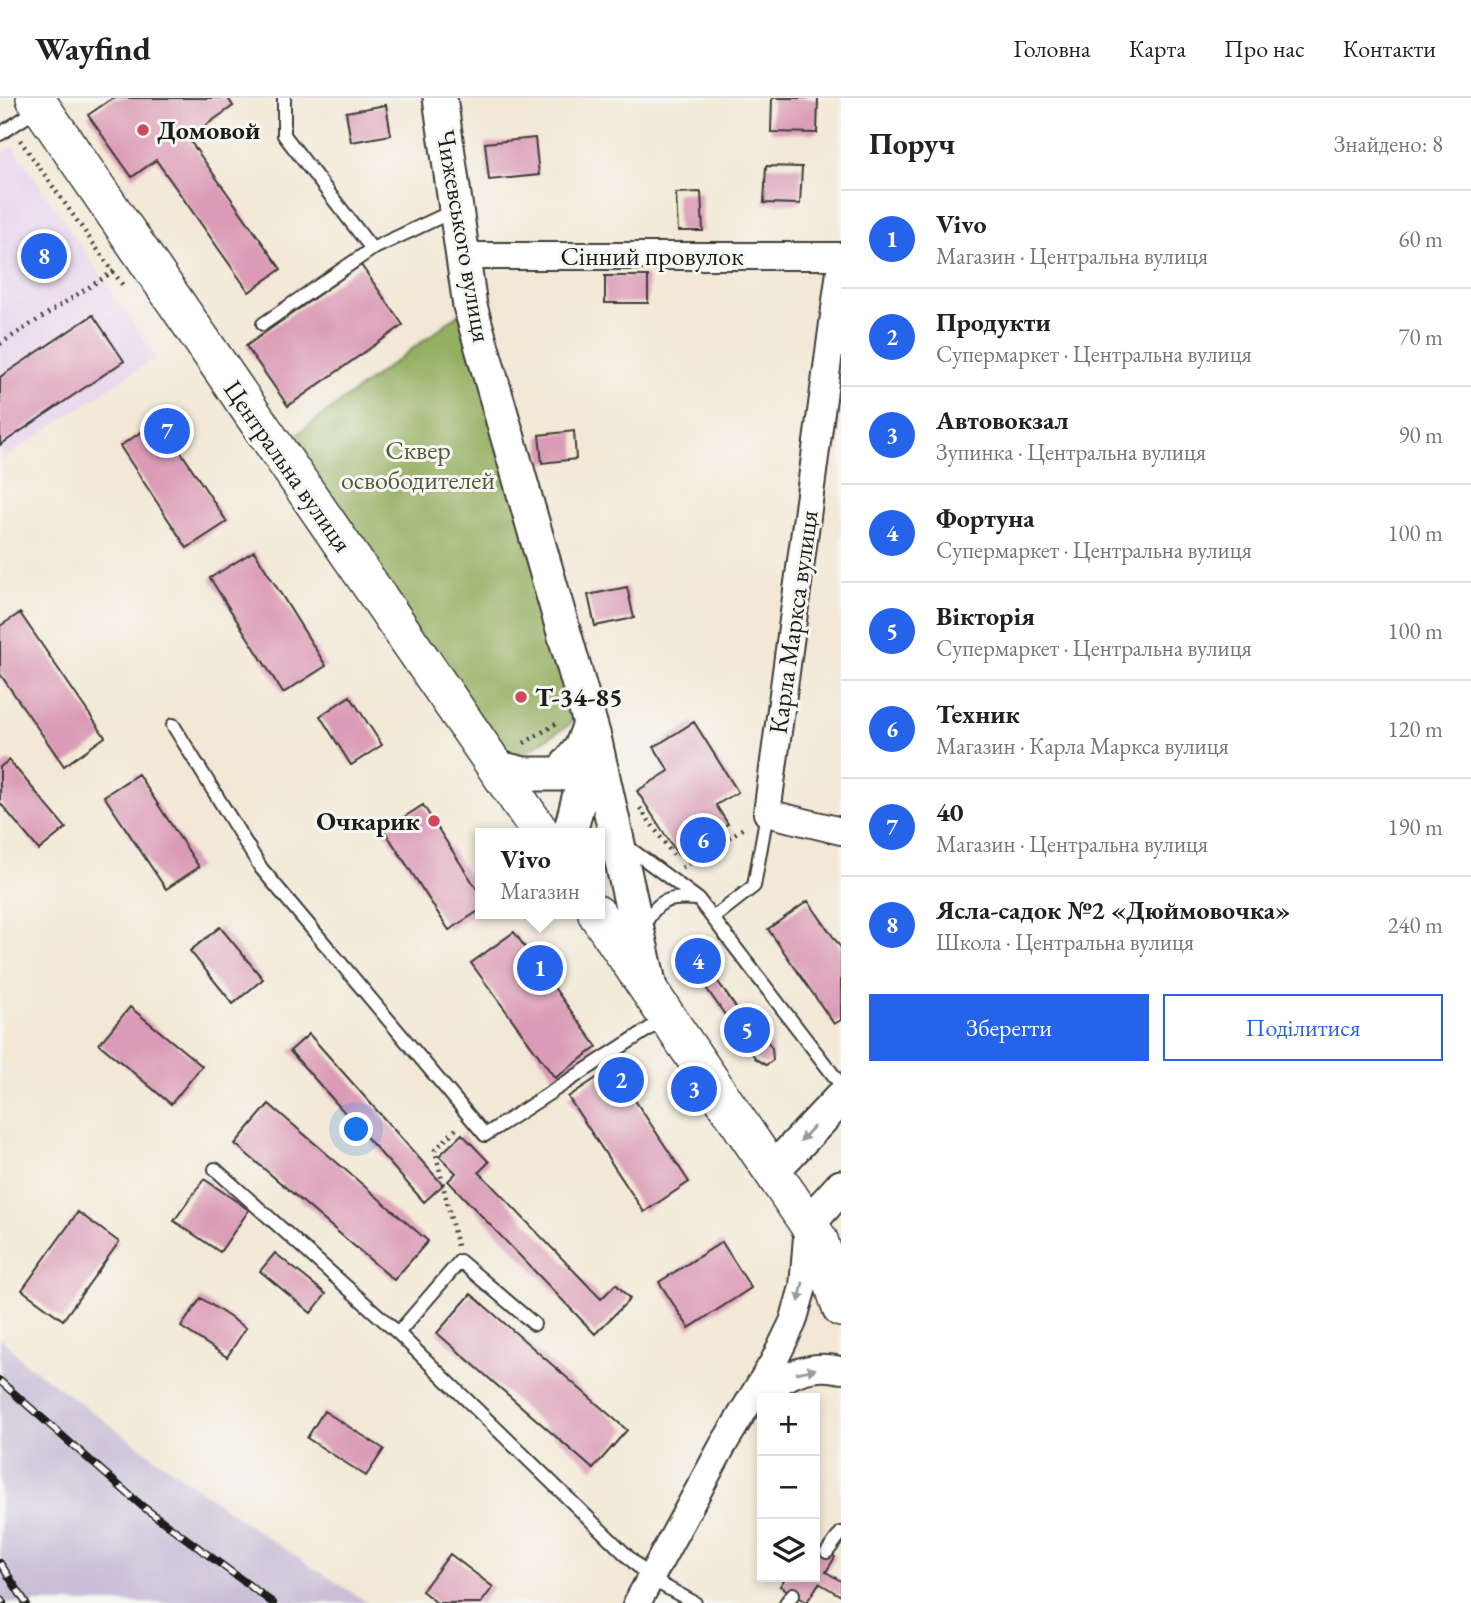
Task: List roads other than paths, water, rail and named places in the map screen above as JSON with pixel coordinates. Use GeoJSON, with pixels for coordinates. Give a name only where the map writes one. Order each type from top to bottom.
{"type":"FeatureCollection","features":[{"type":"Feature","properties":{"kind":"main road","name":"Центральна вулиця"},"geometry":{"type":"LineString","coordinates":[[38,102],[141,253],[507,756],[539,828]]}},
{"type":"Feature","properties":{"kind":"main road"},"geometry":{"type":"LineString","coordinates":[[600,919],[772,1171],[823,1240],[841,1308]]}},
{"type":"Feature","properties":{"kind":"street","name":"Чижевського вулиця"},"geometry":{"type":"LineString","coordinates":[[440,98],[470,306],[583,727],[617,839],[639,937],[659,1005]]}},
{"type":"Feature","properties":{"kind":"street","name":"Сінний провулок"},"geometry":{"type":"LineString","coordinates":[[464,256],[841,256]]}},
{"type":"Feature","properties":{"kind":"street","name":"Карла Маркса вулиця"},"geometry":{"type":"LineString","coordinates":[[767,813],[841,264]]}},
{"type":"Feature","properties":{"kind":"street"},"geometry":{"type":"LineString","coordinates":[[507,756],[524,775],[560,774],[581,748],[583,727]]}},
{"type":"Feature","properties":{"kind":"street"},"geometry":{"type":"LineString","coordinates":[[571,828],[583,727]]}},
{"type":"Feature","properties":{"kind":"street"},"geometry":{"type":"LineString","coordinates":[[767,813],[841,831]]}},
{"type":"Feature","properties":{"kind":"street"},"geometry":{"type":"LineString","coordinates":[[772,1171],[841,1098]]}},
{"type":"Feature","properties":{"kind":"street"},"geometry":{"type":"LineString","coordinates":[[637,1603],[793,1322],[803,1287],[841,1187]]}},
{"type":"Feature","properties":{"kind":"street"},"geometry":{"type":"LineString","coordinates":[[740,1420],[762,1395],[783,1378],[807,1369],[841,1370]]}},
{"type":"Feature","properties":{"kind":"lane"},"geometry":{"type":"LineString","coordinates":[[284,98],[284,135],[372,249]]}},
{"type":"Feature","properties":{"kind":"lane"},"geometry":{"type":"LineString","coordinates":[[0,134],[38,102]]}},
{"type":"Feature","properties":{"kind":"lane"},"geometry":{"type":"LineString","coordinates":[[263,324],[372,249],[457,209]]}},
{"type":"Feature","properties":{"kind":"lane"},"geometry":{"type":"LineString","coordinates":[[173,724],[261,868],[485,1135],[659,1005]]}},
{"type":"Feature","properties":{"kind":"lane"},"geometry":{"type":"LineString","coordinates":[[713,918],[754,886],[767,813]]}},
{"type":"Feature","properties":{"kind":"lane"},"geometry":{"type":"LineString","coordinates":[[617,839],[698,899],[841,1086]]}},
{"type":"Feature","properties":{"kind":"lane"},"geometry":{"type":"LineString","coordinates":[[639,937],[652,910],[670,898],[698,899]]}},
{"type":"Feature","properties":{"kind":"lane"},"geometry":{"type":"LineString","coordinates":[[215,1169],[398,1334],[651,1579],[695,1603]]}},
{"type":"Feature","properties":{"kind":"lane"},"geometry":{"type":"LineString","coordinates":[[398,1334],[460,1261],[534,1324]]}},
{"type":"Feature","properties":{"kind":"lane"},"geometry":{"type":"LineString","coordinates":[[827,1552],[841,1534]]}},
{"type":"Feature","properties":{"kind":"railway"},"geometry":{"type":"LineString","coordinates":[[0,1381],[142,1506],[273,1603]]}},
{"type":"Feature","properties":{"kind":"railway"},"geometry":{"type":"LineString","coordinates":[[0,1563],[26,1603]]}},
{"type":"Feature","properties":{"kind":"railway"},"geometry":{"type":"LineString","coordinates":[[0,1599],[3,1603]]}},
{"type":"Feature","properties":{"kind":"place","name":"Домовой"},"geometry":{"type":"Point","coordinates":[143,130]}},
{"type":"Feature","properties":{"kind":"place","name":"Ясла-садок №2 «Дюймовочка»"},"geometry":{"type":"Point","coordinates":[44,256]}},
{"type":"Feature","properties":{"kind":"place","name":"40"},"geometry":{"type":"Point","coordinates":[167,431]}},
{"type":"Feature","properties":{"kind":"place","name":"Т-34-85"},"geometry":{"type":"Point","coordinates":[521,697]}},
{"type":"Feature","properties":{"kind":"place","name":"Очкарик"},"geometry":{"type":"Point","coordinates":[434,821]}},
{"type":"Feature","properties":{"kind":"place","name":"Техник"},"geometry":{"type":"Point","coordinates":[703,840]}},
{"type":"Feature","properties":{"kind":"place","name":"Фортуна"},"geometry":{"type":"Point","coordinates":[698,961]}},
{"type":"Feature","properties":{"kind":"place","name":"Vivo"},"geometry":{"type":"Point","coordinates":[540,968]}},
{"type":"Feature","properties":{"kind":"place","name":"Вікторія"},"geometry":{"type":"Point","coordinates":[747,1030]}},
{"type":"Feature","properties":{"kind":"place","name":"Продукти"},"geometry":{"type":"Point","coordinates":[621,1080]}},
{"type":"Feature","properties":{"kind":"place","name":"Автовокзал"},"geometry":{"type":"Point","coordinates":[694,1089]}},
{"type":"Feature","properties":{"kind":"park label","name":"Сквер освободителей"},"geometry":{"type":"Point","coordinates":[418,465]}}]}
